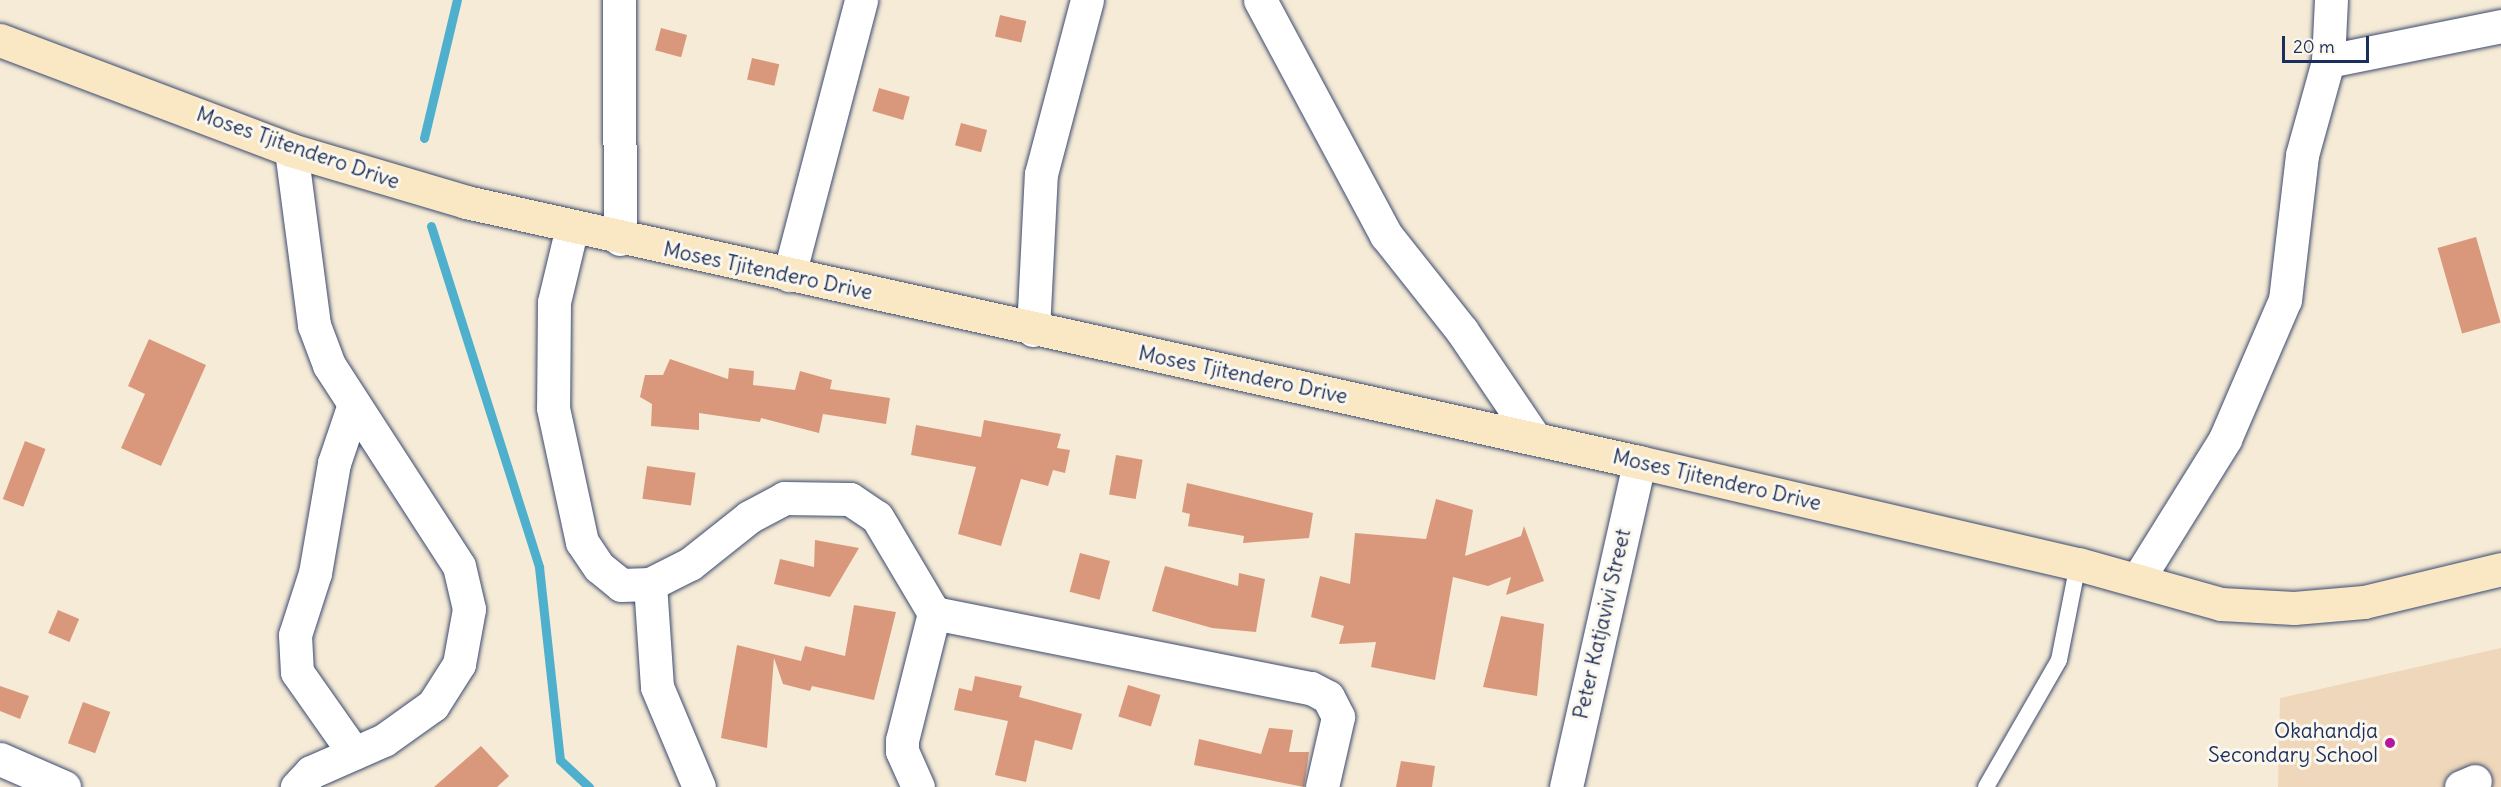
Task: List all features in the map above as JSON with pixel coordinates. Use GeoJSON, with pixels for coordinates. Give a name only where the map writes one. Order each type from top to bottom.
{"type":"FeatureCollection","features":[{"type":"Feature","properties":{"kind":"street"},"geometry":{"type":"LineString","coordinates":[[619,0],[620,239]]}},
{"type":"Feature","properties":{"kind":"street"},"geometry":{"type":"LineString","coordinates":[[789,275],[861,0]]}},
{"type":"Feature","properties":{"kind":"street"},"geometry":{"type":"LineString","coordinates":[[1033,330],[1041,174],[1087,0]]}},
{"type":"Feature","properties":{"kind":"street"},"geometry":{"type":"LineString","coordinates":[[1260,0],[1386,235],[1462,331],[1535,439]]}},
{"type":"Feature","properties":{"kind":"street"},"geometry":{"type":"LineString","coordinates":[[2138,579],[2225,439],[2285,300],[2302,155],[2328,61],[2331,0]]}},
{"type":"Feature","properties":{"kind":"street"},"geometry":{"type":"LineString","coordinates":[[2328,61],[2501,26]]}},
{"type":"Feature","properties":{"kind":"street","name":"Moses Tjitendero Drive"},"geometry":{"type":"LineString","coordinates":[[0,40],[291,150],[466,202],[620,239],[1639,462],[2078,564],[2221,604],[2294,608],[2364,602],[2501,569]]}},
{"type":"Feature","properties":{"kind":"street"},"geometry":{"type":"LineString","coordinates":[[291,150],[314,325],[328,365],[353,407],[459,566],[469,609],[459,664],[433,705],[384,740],[311,772],[297,787]]}},
{"type":"Feature","properties":{"kind":"street"},"geometry":{"type":"LineString","coordinates":[[572,226],[554,302],[553,408],[582,542],[599,567],[621,585],[650,584],[690,564],[749,517],[784,498],[850,499],[877,517],[934,613],[902,740],[902,751],[918,787]]}},
{"type":"Feature","properties":{"kind":"street"},"geometry":{"type":"LineString","coordinates":[[353,407],[334,464],[315,573],[295,635],[297,672],[354,753]]}},
{"type":"Feature","properties":{"kind":"street","name":"Peter Katjavivi Street"},"geometry":{"type":"LineString","coordinates":[[1566,787],[1639,462]]}},
{"type":"Feature","properties":{"kind":"street"},"geometry":{"type":"LineString","coordinates":[[650,584],[657,687],[699,787]]}},
{"type":"Feature","properties":{"kind":"street"},"geometry":{"type":"LineString","coordinates":[[934,613],[1311,688],[1328,698],[1338,717],[1322,787]]}},
{"type":"Feature","properties":{"kind":"street"},"geometry":{"type":"LineString","coordinates":[[0,759],[63,787]]}},
{"type":"Feature","properties":{"kind":"lane"},"geometry":{"type":"LineString","coordinates":[[1986,787],[2059,660],[2078,564]]}},
{"type":"Feature","properties":{"kind":"shaded area","name":"Okahandja Secondary School"},"geometry":{"type":"Polygon","coordinates":[[[2501,648],[2501,787],[2278,787],[2280,698],[2501,648]]]}},
{"type":"Feature","properties":{"kind":"building"},"geometry":{"type":"Polygon","coordinates":[[[1000,15],[1026,21],[1021,43],[995,36],[1000,15]]]}},
{"type":"Feature","properties":{"kind":"building"},"geometry":{"type":"Polygon","coordinates":[[[661,28],[687,35],[681,57],[655,50],[661,28]]]}},
{"type":"Feature","properties":{"kind":"building"},"geometry":{"type":"Polygon","coordinates":[[[752,58],[779,64],[774,86],[747,79],[752,58]]]}},
{"type":"Feature","properties":{"kind":"building"},"geometry":{"type":"Polygon","coordinates":[[[879,88],[910,97],[903,120],[872,111],[879,88]]]}},
{"type":"Feature","properties":{"kind":"building"},"geometry":{"type":"Polygon","coordinates":[[[961,123],[987,130],[981,152],[955,145],[961,123]]]}},
{"type":"Feature","properties":{"kind":"building"},"geometry":{"type":"Polygon","coordinates":[[[2476,237],[2501,323],[2462,334],[2438,248],[2476,237]]]}},
{"type":"Feature","properties":{"kind":"building"},"geometry":{"type":"Polygon","coordinates":[[[149,339],[206,365],[161,466],[121,448],[145,394],[128,386],[149,339]]]}},
{"type":"Feature","properties":{"kind":"building"},"geometry":{"type":"Polygon","coordinates":[[[670,359],[728,379],[729,368],[754,371],[753,385],[795,390],[800,371],[832,380],[830,389],[890,398],[886,424],[823,414],[819,433],[761,418],[760,422],[699,413],[699,430],[651,426],[652,404],[640,397],[645,375],[663,375],[670,359]]]}},
{"type":"Feature","properties":{"kind":"building"},"geometry":{"type":"Polygon","coordinates":[[[984,420],[1061,434],[1057,448],[1070,450],[1065,473],[1053,470],[1048,486],[1021,479],[1001,546],[958,534],[976,467],[911,455],[916,425],[981,437],[984,420]]]}},
{"type":"Feature","properties":{"kind":"building"},"geometry":{"type":"Polygon","coordinates":[[[25,441],[46,449],[23,507],[3,499],[25,441]]]}},
{"type":"Feature","properties":{"kind":"building"},"geometry":{"type":"Polygon","coordinates":[[[1116,455],[1143,460],[1136,499],[1109,494],[1116,455]]]}},
{"type":"Feature","properties":{"kind":"building"},"geometry":{"type":"Polygon","coordinates":[[[647,466],[696,473],[691,505],[642,499],[647,466]]]}},
{"type":"Feature","properties":{"kind":"building"},"geometry":{"type":"Polygon","coordinates":[[[1187,483],[1313,513],[1309,538],[1243,543],[1244,536],[1188,526],[1190,514],[1182,512],[1187,483]]]}},
{"type":"Feature","properties":{"kind":"building"},"geometry":{"type":"Polygon","coordinates":[[[1436,499],[1473,510],[1465,556],[1521,536],[1524,526],[1544,581],[1506,595],[1511,577],[1488,586],[1453,577],[1435,680],[1371,667],[1376,642],[1339,644],[1344,626],[1311,617],[1320,576],[1350,584],[1355,533],[1426,539],[1436,499]]]}},
{"type":"Feature","properties":{"kind":"building"},"geometry":{"type":"Polygon","coordinates":[[[815,540],[859,548],[830,597],[774,584],[780,559],[814,567],[815,540]]]}},
{"type":"Feature","properties":{"kind":"building"},"geometry":{"type":"Polygon","coordinates":[[[1080,553],[1110,561],[1100,600],[1070,592],[1080,553]]]}},
{"type":"Feature","properties":{"kind":"building"},"geometry":{"type":"Polygon","coordinates":[[[1165,566],[1238,586],[1239,573],[1265,579],[1256,632],[1212,628],[1152,611],[1165,566]]]}},
{"type":"Feature","properties":{"kind":"building"},"geometry":{"type":"Polygon","coordinates":[[[854,605],[896,612],[874,700],[812,686],[810,691],[783,684],[774,658],[767,748],[721,738],[737,645],[801,661],[805,646],[845,656],[854,605]]]}},
{"type":"Feature","properties":{"kind":"building"},"geometry":{"type":"Polygon","coordinates":[[[58,610],[79,619],[69,642],[48,633],[58,610]]]}},
{"type":"Feature","properties":{"kind":"building"},"geometry":{"type":"Polygon","coordinates":[[[1501,616],[1544,624],[1537,696],[1483,687],[1501,616]]]}},
{"type":"Feature","properties":{"kind":"building"},"geometry":{"type":"Polygon","coordinates":[[[975,676],[1022,686],[1019,697],[1082,714],[1072,750],[1035,740],[1026,782],[995,775],[1008,721],[954,710],[959,688],[972,691],[975,676]]]}},
{"type":"Feature","properties":{"kind":"building"},"geometry":{"type":"Polygon","coordinates":[[[1128,685],[1161,695],[1151,726],[1118,717],[1128,685]]]}},
{"type":"Feature","properties":{"kind":"building"},"geometry":{"type":"Polygon","coordinates":[[[0,686],[29,696],[20,719],[0,711],[0,686]]]}},
{"type":"Feature","properties":{"kind":"building"},"geometry":{"type":"Polygon","coordinates":[[[83,702],[110,712],[95,753],[68,743],[83,702]]]}},
{"type":"Feature","properties":{"kind":"building"},"geometry":{"type":"Polygon","coordinates":[[[1269,728],[1293,730],[1289,752],[1309,752],[1304,787],[1194,765],[1199,739],[1261,754],[1269,728]]]}},
{"type":"Feature","properties":{"kind":"building"},"geometry":{"type":"Polygon","coordinates":[[[481,746],[509,776],[497,787],[434,787],[481,746]]]}},
{"type":"Feature","properties":{"kind":"building"},"geometry":{"type":"Polygon","coordinates":[[[1401,761],[1435,766],[1432,787],[1396,787],[1401,761]]]}},
{"type":"Feature","properties":{"kind":"waterway"},"geometry":{"type":"LineString","coordinates":[[424,138],[457,0]]}},
{"type":"Feature","properties":{"kind":"waterway"},"geometry":{"type":"LineString","coordinates":[[431,226],[539,567],[560,760],[589,787]]}},
{"type":"Feature","properties":{"kind":"place","name":"Okahandja Secondary School"},"geometry":{"type":"Point","coordinates":[2390,743]}}]}
